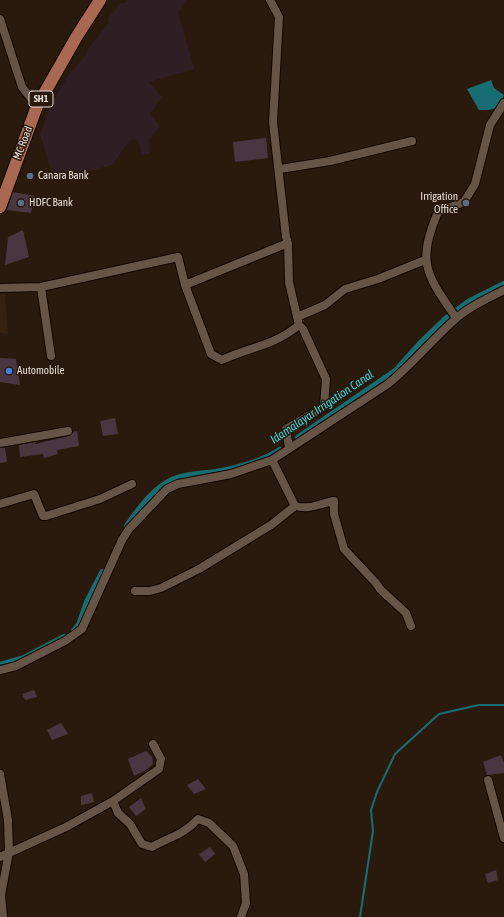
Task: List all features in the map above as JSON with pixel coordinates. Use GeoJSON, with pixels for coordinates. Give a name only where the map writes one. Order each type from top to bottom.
{"type":"FeatureCollection","features":[{"type":"Feature","properties":{"kind":"main road","name":"MC Road"},"geometry":{"type":"LineString","coordinates":[[0,207],[38,106],[77,36],[100,0]]}},
{"type":"Feature","properties":{"kind":"street"},"geometry":{"type":"LineString","coordinates":[[270,0],[280,17],[273,103],[273,122],[280,169],[286,237],[288,243],[289,282],[298,325],[303,329],[326,379],[324,407],[286,430],[289,448]]}},
{"type":"Feature","properties":{"kind":"street"},"geometry":{"type":"LineString","coordinates":[[0,19],[22,88],[38,106]]}},
{"type":"Feature","properties":{"kind":"street"},"geometry":{"type":"LineString","coordinates":[[456,318],[431,280],[425,260],[428,235],[438,212],[464,202],[475,184],[490,125],[504,103]]}},
{"type":"Feature","properties":{"kind":"street"},"geometry":{"type":"LineString","coordinates":[[280,169],[330,161],[412,141]]}},
{"type":"Feature","properties":{"kind":"street"},"geometry":{"type":"LineString","coordinates":[[185,286],[288,243]]}},
{"type":"Feature","properties":{"kind":"street"},"geometry":{"type":"LineString","coordinates":[[0,288],[41,287],[178,257],[185,286],[211,354],[222,360],[238,352],[268,345],[298,325]]}},
{"type":"Feature","properties":{"kind":"street"},"geometry":{"type":"LineString","coordinates":[[297,317],[325,305],[345,289],[378,279],[425,260]]}},
{"type":"Feature","properties":{"kind":"street"},"geometry":{"type":"LineString","coordinates":[[41,287],[50,356]]}},
{"type":"Feature","properties":{"kind":"street"},"geometry":{"type":"LineString","coordinates":[[0,670],[23,662],[65,641],[82,629],[122,540],[129,529],[167,489],[178,484],[231,474],[272,460],[388,384],[403,372],[456,318],[471,307],[504,290]]}},
{"type":"Feature","properties":{"kind":"street"},"geometry":{"type":"LineString","coordinates":[[0,443],[68,431]]}},
{"type":"Feature","properties":{"kind":"street"},"geometry":{"type":"LineString","coordinates":[[272,460],[295,506],[306,509],[319,503],[334,501],[334,514],[344,549],[381,590],[406,613],[411,626]]}},
{"type":"Feature","properties":{"kind":"street"},"geometry":{"type":"LineString","coordinates":[[0,504],[34,494],[43,516],[46,516],[100,499],[132,484]]}},
{"type":"Feature","properties":{"kind":"street"},"geometry":{"type":"LineString","coordinates":[[135,591],[150,591],[161,588],[199,569],[271,525],[295,506]]}},
{"type":"Feature","properties":{"kind":"street"},"geometry":{"type":"LineString","coordinates":[[0,857],[66,827],[113,801],[159,769],[161,759],[153,744]]}},
{"type":"Feature","properties":{"kind":"street"},"geometry":{"type":"LineString","coordinates":[[0,774],[8,820],[9,852],[1,895],[3,917]]}},
{"type":"Feature","properties":{"kind":"street"},"geometry":{"type":"LineString","coordinates":[[488,780],[504,838]]}},
{"type":"Feature","properties":{"kind":"street"},"geometry":{"type":"LineString","coordinates":[[113,801],[118,813],[130,824],[142,844],[152,847],[179,836],[198,819],[209,822],[233,846],[244,874],[246,903],[241,917]]}},
{"type":"Feature","properties":{"kind":"shaded area"},"geometry":{"type":"Polygon","coordinates":[[[128,0],[186,0],[178,12],[194,69],[149,82],[162,97],[150,114],[160,126],[149,139],[150,154],[142,155],[138,139],[130,140],[112,165],[54,180],[40,134],[52,103],[68,76],[86,55],[87,50],[109,23],[108,19],[120,3],[125,3],[128,0]]]}},
{"type":"Feature","properties":{"kind":"shaded area"},"geometry":{"type":"Polygon","coordinates":[[[0,294],[5,294],[8,334],[0,333],[0,294]]]}},
{"type":"Feature","properties":{"kind":"water"},"geometry":{"type":"Polygon","coordinates":[[[491,80],[494,88],[504,95],[498,108],[479,110],[467,89],[491,80]]]}},
{"type":"Feature","properties":{"kind":"building"},"geometry":{"type":"Polygon","coordinates":[[[266,138],[268,158],[235,162],[233,142],[266,138]]]}},
{"type":"Feature","properties":{"kind":"building","name":"HDFC Bank"},"geometry":{"type":"Polygon","coordinates":[[[13,192],[35,196],[31,213],[7,210],[13,192]]]}},
{"type":"Feature","properties":{"kind":"building"},"geometry":{"type":"Polygon","coordinates":[[[23,230],[29,257],[5,265],[8,237],[23,230]]]}},
{"type":"Feature","properties":{"kind":"building","name":"Automobile"},"geometry":{"type":"Polygon","coordinates":[[[0,358],[16,359],[20,385],[0,382],[0,358]]]}},
{"type":"Feature","properties":{"kind":"building"},"geometry":{"type":"Polygon","coordinates":[[[115,418],[118,434],[103,436],[100,421],[115,418]]]}},
{"type":"Feature","properties":{"kind":"building"},"geometry":{"type":"Polygon","coordinates":[[[77,431],[79,446],[57,450],[58,454],[44,458],[43,454],[20,457],[19,445],[35,442],[35,444],[69,436],[73,432],[77,431]]]}},
{"type":"Feature","properties":{"kind":"building"},"geometry":{"type":"Polygon","coordinates":[[[0,448],[5,448],[7,462],[0,463],[0,448]]]}},
{"type":"Feature","properties":{"kind":"building"},"geometry":{"type":"Polygon","coordinates":[[[34,690],[37,697],[25,700],[22,694],[34,690]]]}},
{"type":"Feature","properties":{"kind":"building"},"geometry":{"type":"Polygon","coordinates":[[[61,723],[68,734],[52,740],[47,730],[61,723]]]}},
{"type":"Feature","properties":{"kind":"building"},"geometry":{"type":"Polygon","coordinates":[[[146,751],[152,757],[153,764],[146,770],[134,776],[128,759],[146,751]]]}},
{"type":"Feature","properties":{"kind":"building"},"geometry":{"type":"Polygon","coordinates":[[[501,755],[504,763],[504,773],[487,775],[483,762],[501,755]]]}},
{"type":"Feature","properties":{"kind":"building"},"geometry":{"type":"Polygon","coordinates":[[[198,779],[206,789],[194,794],[187,785],[198,779]]]}},
{"type":"Feature","properties":{"kind":"building"},"geometry":{"type":"Polygon","coordinates":[[[92,793],[94,802],[81,805],[81,796],[92,793]]]}},
{"type":"Feature","properties":{"kind":"building"},"geometry":{"type":"Polygon","coordinates":[[[141,798],[146,809],[136,816],[129,807],[141,798]]]}},
{"type":"Feature","properties":{"kind":"building"},"geometry":{"type":"Polygon","coordinates":[[[210,847],[215,854],[205,862],[199,854],[210,847]]]}},
{"type":"Feature","properties":{"kind":"building"},"geometry":{"type":"Polygon","coordinates":[[[496,870],[498,880],[488,883],[485,874],[496,870]]]}},
{"type":"Feature","properties":{"kind":"waterway","name":"Idamalayar Irrigation Canal"},"geometry":{"type":"LineString","coordinates":[[299,438],[397,371],[421,344],[447,319],[470,302],[504,285]]}},
{"type":"Feature","properties":{"kind":"waterway","name":"Idamalayar Irrigation Canal"},"geometry":{"type":"LineString","coordinates":[[128,526],[150,498],[165,485],[177,479],[241,468],[266,459],[280,451]]}},
{"type":"Feature","properties":{"kind":"waterway","name":"Idamalayar Irrigation Canal"},"geometry":{"type":"LineString","coordinates":[[75,631],[80,625],[88,602],[103,573]]}},
{"type":"Feature","properties":{"kind":"waterway","name":"Idamalayar Irrigation Canal"},"geometry":{"type":"LineString","coordinates":[[0,666],[24,659],[64,638]]}},
{"type":"Feature","properties":{"kind":"waterway"},"geometry":{"type":"LineString","coordinates":[[360,917],[373,831],[371,810],[377,792],[395,754],[439,714],[479,705],[504,705]]}},
{"type":"Feature","properties":{"kind":"place","name":"Canara Bank"},"geometry":{"type":"Point","coordinates":[30,176]}},
{"type":"Feature","properties":{"kind":"place","name":"HDFC Bank"},"geometry":{"type":"Point","coordinates":[21,203]}},
{"type":"Feature","properties":{"kind":"place","name":"Irrigation Office"},"geometry":{"type":"Point","coordinates":[466,203]}},
{"type":"Feature","properties":{"kind":"place","name":"Automobile"},"geometry":{"type":"Point","coordinates":[9,371]}}]}
